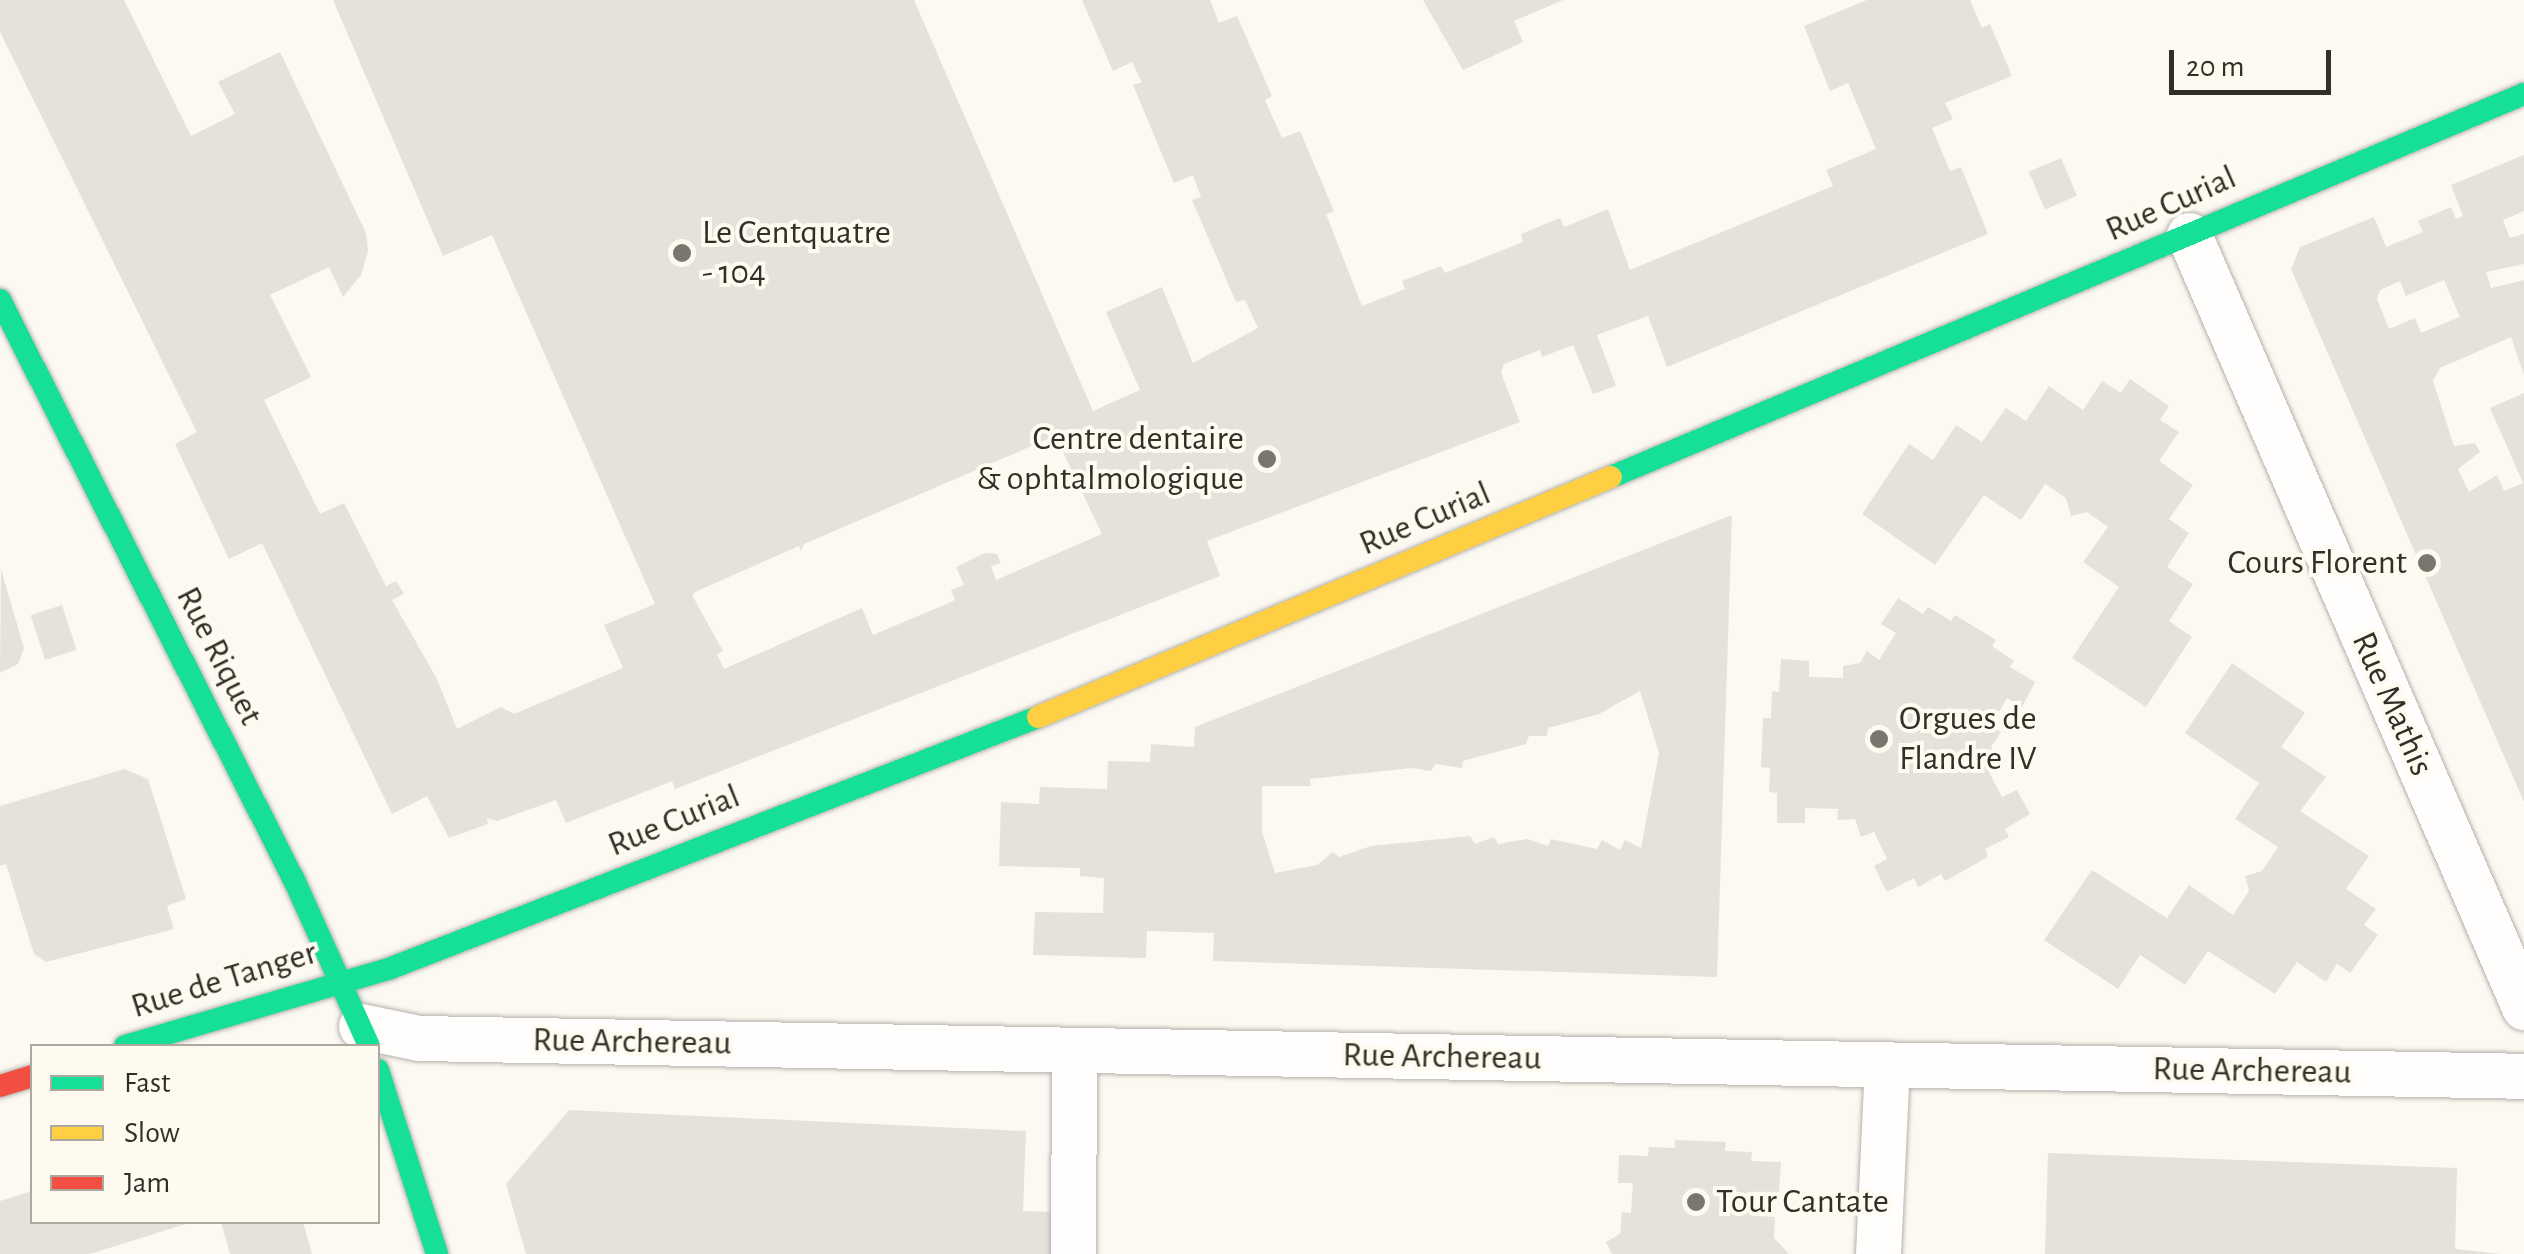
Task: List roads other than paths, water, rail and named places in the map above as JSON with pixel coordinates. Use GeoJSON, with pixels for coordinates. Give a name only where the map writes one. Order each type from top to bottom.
{"type":"FeatureCollection","features":[{"type":"Feature","properties":{"kind":"street","name":"Rue Curial"},"geometry":{"type":"LineString","coordinates":[[342,982],[620,880],[1220,644],[2524,94]]}},
{"type":"Feature","properties":{"kind":"street","name":"Rue Mathis"},"geometry":{"type":"LineString","coordinates":[[2189,235],[2507,922],[2524,1008]]}},
{"type":"Feature","properties":{"kind":"street","name":"Rue Riquet"},"geometry":{"type":"LineString","coordinates":[[0,300],[342,982],[365,1036]]}},
{"type":"Feature","properties":{"kind":"street","name":"Rue de Tanger"},"geometry":{"type":"LineString","coordinates":[[132,1044],[342,982]]}},
{"type":"Feature","properties":{"kind":"street","name":"Rue Archereau"},"geometry":{"type":"LineString","coordinates":[[365,1036],[2524,1076]]}},
{"type":"Feature","properties":{"kind":"street"},"geometry":{"type":"LineString","coordinates":[[1072,1254],[1074,1050]]}},
{"type":"Feature","properties":{"kind":"street"},"geometry":{"type":"LineString","coordinates":[[1878,1254],[1887,1064]]}},
{"type":"Feature","properties":{"kind":"street"},"geometry":{"type":"LineString","coordinates":[[380,1076],[437,1254]]}},
{"type":"Feature","properties":{"kind":"street"},"geometry":{"type":"LineString","coordinates":[[0,1086],[30,1077]]}},
{"type":"Feature","properties":{"kind":"place","name":"Le Centquatre - 104"},"geometry":{"type":"Point","coordinates":[682,253]}},
{"type":"Feature","properties":{"kind":"place","name":"Centre dentaire & ophtalmologique"},"geometry":{"type":"Point","coordinates":[1267,459]}},
{"type":"Feature","properties":{"kind":"place","name":"Cours Florent"},"geometry":{"type":"Point","coordinates":[2427,563]}},
{"type":"Feature","properties":{"kind":"place","name":"Orgues de Flandre IV"},"geometry":{"type":"Point","coordinates":[1879,739]}},
{"type":"Feature","properties":{"kind":"place","name":"Tour Cantate"},"geometry":{"type":"Point","coordinates":[1696,1202]}}]}
